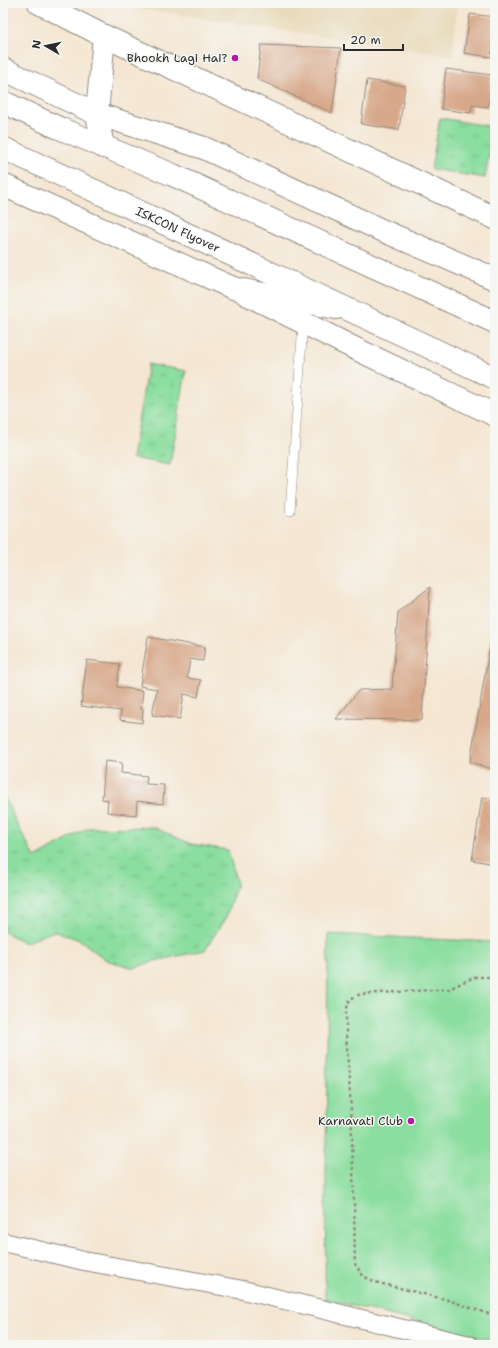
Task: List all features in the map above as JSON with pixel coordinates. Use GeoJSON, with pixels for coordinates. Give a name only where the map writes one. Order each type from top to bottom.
{"type":"FeatureCollection","features":[{"type":"Feature","properties":{"kind":"main road"},"geometry":{"type":"LineString","coordinates":[[44,4],[104,36],[495,218]]}},
{"type":"Feature","properties":{"kind":"main road"},"geometry":{"type":"LineString","coordinates":[[104,36],[97,114],[104,147]]}},
{"type":"Feature","properties":{"kind":"main road"},"geometry":{"type":"LineString","coordinates":[[3,69],[97,114],[204,148],[379,229],[495,279]]}},
{"type":"Feature","properties":{"kind":"main road"},"geometry":{"type":"LineString","coordinates":[[3,102],[59,128],[180,178],[495,322]]}},
{"type":"Feature","properties":{"kind":"main road","name":"ISKCON Flyover"},"geometry":{"type":"LineString","coordinates":[[3,148],[353,311]]}},
{"type":"Feature","properties":{"kind":"main road"},"geometry":{"type":"LineString","coordinates":[[3,185],[234,288],[354,348],[495,415]]}},
{"type":"Feature","properties":{"kind":"main road"},"geometry":{"type":"LineString","coordinates":[[234,288],[353,311],[495,378]]}},
{"type":"Feature","properties":{"kind":"street"},"geometry":{"type":"LineString","coordinates":[[3,1242],[84,1261],[243,1290],[468,1345]]}},
{"type":"Feature","properties":{"kind":"lane"},"geometry":{"type":"LineString","coordinates":[[290,511],[303,322]]}},
{"type":"Feature","properties":{"kind":"path"},"geometry":{"type":"LineString","coordinates":[[495,976],[474,977],[449,989],[361,994],[355,996],[350,999],[346,1011],[346,1035],[351,1124],[355,1264],[363,1276],[375,1282],[448,1300],[495,1316]]}},
{"type":"Feature","properties":{"kind":"shaded area"},"geometry":{"type":"Polygon","coordinates":[[[102,3],[458,3],[452,56],[102,3]]]}},
{"type":"Feature","properties":{"kind":"green space"},"geometry":{"type":"Polygon","coordinates":[[[440,118],[494,127],[485,178],[431,169],[440,118]]]}},
{"type":"Feature","properties":{"kind":"green space"},"geometry":{"type":"Polygon","coordinates":[[[148,364],[186,371],[170,465],[132,458],[148,364]]]}},
{"type":"Feature","properties":{"kind":"green space"},"geometry":{"type":"Polygon","coordinates":[[[3,794],[35,858],[88,828],[153,827],[191,844],[228,850],[237,884],[226,917],[205,950],[155,961],[134,968],[106,960],[80,940],[54,931],[25,943],[3,931],[3,794]]]}},
{"type":"Feature","properties":{"kind":"green space","name":"Karnavati Club"},"geometry":{"type":"Polygon","coordinates":[[[328,934],[495,942],[495,1341],[325,1299],[328,934]]]}},
{"type":"Feature","properties":{"kind":"building"},"geometry":{"type":"Polygon","coordinates":[[[470,14],[495,17],[491,57],[464,53],[470,14]]]}},
{"type":"Feature","properties":{"kind":"building"},"geometry":{"type":"Polygon","coordinates":[[[261,45],[341,48],[332,113],[257,79],[261,45]]]}},
{"type":"Feature","properties":{"kind":"building"},"geometry":{"type":"Polygon","coordinates":[[[446,69],[492,75],[488,107],[472,105],[471,113],[441,109],[446,69]]]}},
{"type":"Feature","properties":{"kind":"building"},"geometry":{"type":"Polygon","coordinates":[[[367,80],[405,86],[399,130],[361,124],[367,80]]]}},
{"type":"Feature","properties":{"kind":"building"},"geometry":{"type":"Polygon","coordinates":[[[430,587],[422,720],[336,719],[359,690],[392,689],[398,612],[430,587]]]}},
{"type":"Feature","properties":{"kind":"building"},"geometry":{"type":"Polygon","coordinates":[[[493,628],[495,629],[495,770],[470,762],[493,628]]]}},
{"type":"Feature","properties":{"kind":"building"},"geometry":{"type":"Polygon","coordinates":[[[148,637],[205,647],[203,661],[190,659],[187,678],[201,680],[198,697],[184,694],[180,719],[152,715],[157,689],[140,686],[148,637]]]}},
{"type":"Feature","properties":{"kind":"building"},"geometry":{"type":"Polygon","coordinates":[[[87,660],[120,664],[117,687],[143,691],[141,709],[143,709],[142,723],[120,720],[121,711],[81,706],[87,660]]]}},
{"type":"Feature","properties":{"kind":"building"},"geometry":{"type":"Polygon","coordinates":[[[105,761],[122,763],[121,773],[147,776],[146,784],[164,785],[163,804],[137,801],[136,815],[107,812],[108,800],[102,799],[105,761]]]}},
{"type":"Feature","properties":{"kind":"building"},"geometry":{"type":"Polygon","coordinates":[[[482,797],[495,799],[495,864],[472,860],[482,797]]]}},
{"type":"Feature","properties":{"kind":"place","name":"Bhookh Lagi Hai?"},"geometry":{"type":"Point","coordinates":[235,58]}},
{"type":"Feature","properties":{"kind":"place","name":"Karnavati Club"},"geometry":{"type":"Point","coordinates":[411,1121]}}]}
